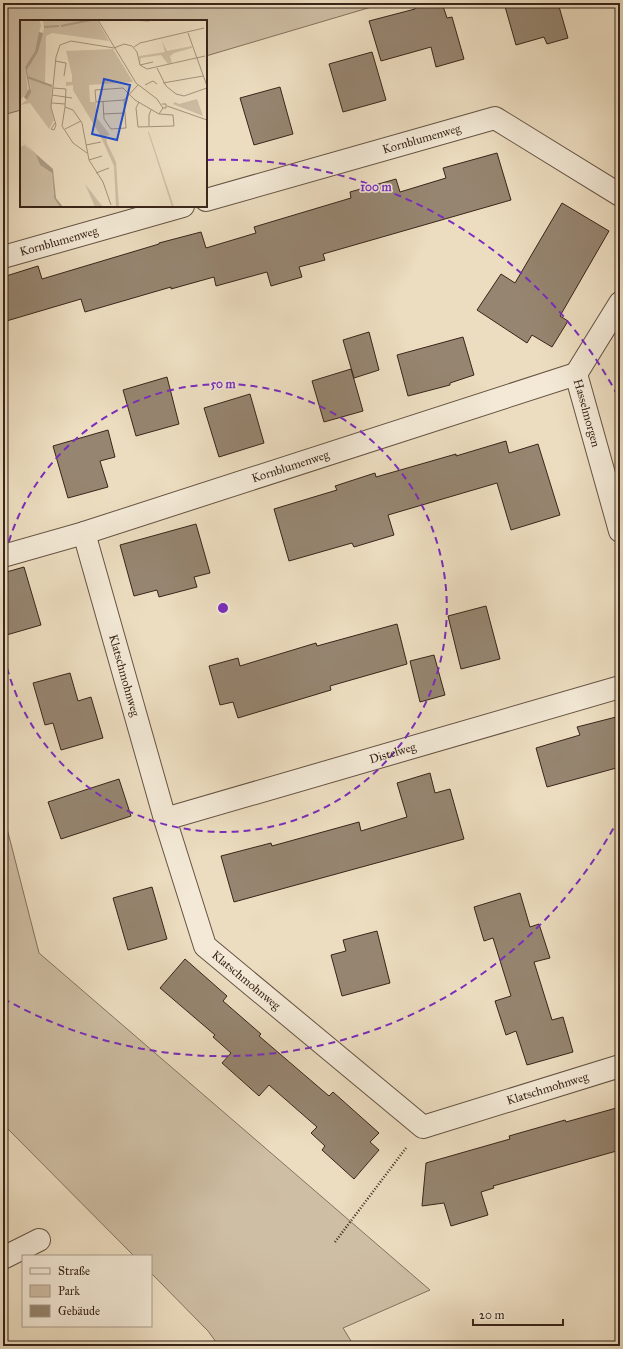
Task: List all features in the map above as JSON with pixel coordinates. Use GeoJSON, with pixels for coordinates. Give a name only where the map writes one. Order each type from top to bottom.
{"type":"FeatureCollection","features":[{"type":"Feature","properties":{"kind":"street","name":"Kornblumenweg"},"geometry":{"type":"LineString","coordinates":[[207,200],[495,118],[620,196]]}},
{"type":"Feature","properties":{"kind":"street","name":"Kornblumenweg"},"geometry":{"type":"LineString","coordinates":[[3,257],[179,207]]}},
{"type":"Feature","properties":{"kind":"street","name":"Hasselmorgen"},"geometry":{"type":"LineString","coordinates":[[620,303],[576,374],[620,531]]}},
{"type":"Feature","properties":{"kind":"street","name":"Kornblumenweg"},"geometry":{"type":"LineString","coordinates":[[3,556],[84,533],[576,374]]}},
{"type":"Feature","properties":{"kind":"street","name":"Klatschmohnweg"},"geometry":{"type":"LineString","coordinates":[[84,533],[165,819],[205,946],[423,1127],[620,1066]]}},
{"type":"Feature","properties":{"kind":"street","name":"Distelweg"},"geometry":{"type":"LineString","coordinates":[[165,819],[620,687]]}},
{"type":"Feature","properties":{"kind":"street"},"geometry":{"type":"LineString","coordinates":[[3,1258],[39,1240]]}},
{"type":"Feature","properties":{"kind":"path"},"geometry":{"type":"LineString","coordinates":[[335,1242],[423,1127]]}},
{"type":"Feature","properties":{"kind":"green space"},"geometry":{"type":"Polygon","coordinates":[[[3,3],[385,3],[207,56],[207,20],[20,20],[20,110],[3,115],[3,3]]]}},
{"type":"Feature","properties":{"kind":"green space"},"geometry":{"type":"Polygon","coordinates":[[[3,813],[39,953],[430,1290],[343,1328],[354,1346],[219,1346],[208,1331],[152,1274],[152,1255],[133,1255],[3,1124],[3,813]]]}},
{"type":"Feature","properties":{"kind":"building"},"geometry":{"type":"Polygon","coordinates":[[[414,3],[442,3],[447,18],[452,17],[464,59],[436,67],[431,47],[381,61],[369,21],[415,9],[414,3]]]}},
{"type":"Feature","properties":{"kind":"building"},"geometry":{"type":"Polygon","coordinates":[[[504,3],[558,3],[568,38],[547,44],[544,37],[516,45],[504,3]]]}},
{"type":"Feature","properties":{"kind":"building"},"geometry":{"type":"Polygon","coordinates":[[[372,52],[386,100],[343,112],[329,64],[372,52]]]}},
{"type":"Feature","properties":{"kind":"building"},"geometry":{"type":"Polygon","coordinates":[[[280,87],[293,134],[254,145],[240,98],[280,87]]]}},
{"type":"Feature","properties":{"kind":"building"},"geometry":{"type":"Polygon","coordinates":[[[497,153],[511,200],[323,254],[325,260],[299,267],[302,277],[271,286],[267,272],[216,286],[214,277],[171,289],[171,287],[85,312],[81,299],[3,322],[3,277],[38,266],[42,279],[159,243],[201,232],[206,248],[256,233],[254,227],[351,198],[350,192],[396,179],[400,192],[446,178],[443,168],[497,153]]]}},
{"type":"Feature","properties":{"kind":"building"},"geometry":{"type":"Polygon","coordinates":[[[562,203],[609,231],[560,316],[568,321],[552,347],[532,335],[527,343],[477,310],[501,274],[515,283],[562,203]]]}},
{"type":"Feature","properties":{"kind":"building"},"geometry":{"type":"Polygon","coordinates":[[[369,332],[379,370],[354,378],[343,340],[369,332]]]}},
{"type":"Feature","properties":{"kind":"building"},"geometry":{"type":"Polygon","coordinates":[[[463,337],[474,375],[450,383],[450,385],[408,396],[397,355],[463,337]]]}},
{"type":"Feature","properties":{"kind":"building"},"geometry":{"type":"Polygon","coordinates":[[[351,369],[363,411],[324,422],[312,381],[351,369]]]}},
{"type":"Feature","properties":{"kind":"building"},"geometry":{"type":"Polygon","coordinates":[[[167,377],[179,424],[136,436],[123,390],[167,377]]]}},
{"type":"Feature","properties":{"kind":"building"},"geometry":{"type":"Polygon","coordinates":[[[250,394],[264,443],[219,457],[204,408],[250,394]]]}},
{"type":"Feature","properties":{"kind":"building"},"geometry":{"type":"Polygon","coordinates":[[[108,430],[115,457],[100,461],[108,487],[68,498],[53,446],[108,430]]]}},
{"type":"Feature","properties":{"kind":"building"},"geometry":{"type":"Polygon","coordinates":[[[506,441],[509,453],[538,444],[560,515],[511,530],[497,483],[388,515],[394,535],[354,547],[352,543],[289,561],[274,509],[337,490],[335,486],[375,473],[376,477],[506,441]]]}},
{"type":"Feature","properties":{"kind":"building"},"geometry":{"type":"Polygon","coordinates":[[[196,524],[210,573],[194,577],[197,587],[159,597],[157,590],[134,596],[120,545],[196,524]]]}},
{"type":"Feature","properties":{"kind":"building"},"geometry":{"type":"Polygon","coordinates":[[[24,567],[41,625],[3,636],[3,573],[24,567]]]}},
{"type":"Feature","properties":{"kind":"building"},"geometry":{"type":"Polygon","coordinates":[[[486,606],[500,659],[461,669],[448,616],[486,606]]]}},
{"type":"Feature","properties":{"kind":"building"},"geometry":{"type":"Polygon","coordinates":[[[397,624],[407,664],[330,686],[331,690],[238,718],[233,702],[220,705],[209,666],[238,658],[240,666],[316,643],[317,646],[397,624]]]}},
{"type":"Feature","properties":{"kind":"building"},"geometry":{"type":"Polygon","coordinates":[[[434,655],[445,695],[420,702],[410,661],[434,655]]]}},
{"type":"Feature","properties":{"kind":"building"},"geometry":{"type":"Polygon","coordinates":[[[70,673],[78,701],[91,697],[103,738],[61,750],[53,723],[45,725],[33,683],[70,673]]]}},
{"type":"Feature","properties":{"kind":"building"},"geometry":{"type":"Polygon","coordinates":[[[620,716],[620,767],[547,787],[536,748],[580,735],[577,727],[620,716]]]}},
{"type":"Feature","properties":{"kind":"building"},"geometry":{"type":"Polygon","coordinates":[[[430,773],[435,793],[450,789],[464,839],[234,902],[221,856],[271,843],[272,846],[359,822],[361,831],[407,817],[397,783],[430,773]]]}},
{"type":"Feature","properties":{"kind":"building"},"geometry":{"type":"Polygon","coordinates":[[[119,779],[131,816],[61,839],[48,802],[119,779]]]}},
{"type":"Feature","properties":{"kind":"building"},"geometry":{"type":"Polygon","coordinates":[[[152,887],[167,939],[128,950],[113,898],[152,887]]]}},
{"type":"Feature","properties":{"kind":"building"},"geometry":{"type":"Polygon","coordinates":[[[520,893],[530,927],[539,924],[550,958],[534,962],[552,1020],[563,1017],[573,1052],[527,1065],[516,1031],[506,1035],[495,1001],[511,996],[493,938],[484,941],[474,907],[520,893]]]}},
{"type":"Feature","properties":{"kind":"building"},"geometry":{"type":"Polygon","coordinates":[[[377,931],[390,983],[342,996],[331,955],[346,951],[343,940],[377,931]]]}},
{"type":"Feature","properties":{"kind":"building"},"geometry":{"type":"Polygon","coordinates":[[[185,959],[227,996],[223,1001],[261,1034],[259,1036],[329,1096],[333,1092],[379,1133],[370,1142],[379,1150],[354,1179],[322,1150],[325,1146],[311,1133],[317,1127],[269,1085],[259,1096],[222,1063],[231,1053],[213,1037],[215,1035],[160,988],[185,959]]]}},
{"type":"Feature","properties":{"kind":"building"},"geometry":{"type":"Polygon","coordinates":[[[620,1107],[620,1150],[493,1186],[494,1188],[481,1192],[488,1215],[451,1226],[444,1203],[422,1206],[426,1163],[510,1139],[509,1136],[565,1120],[566,1122],[620,1107]]]}}]}
